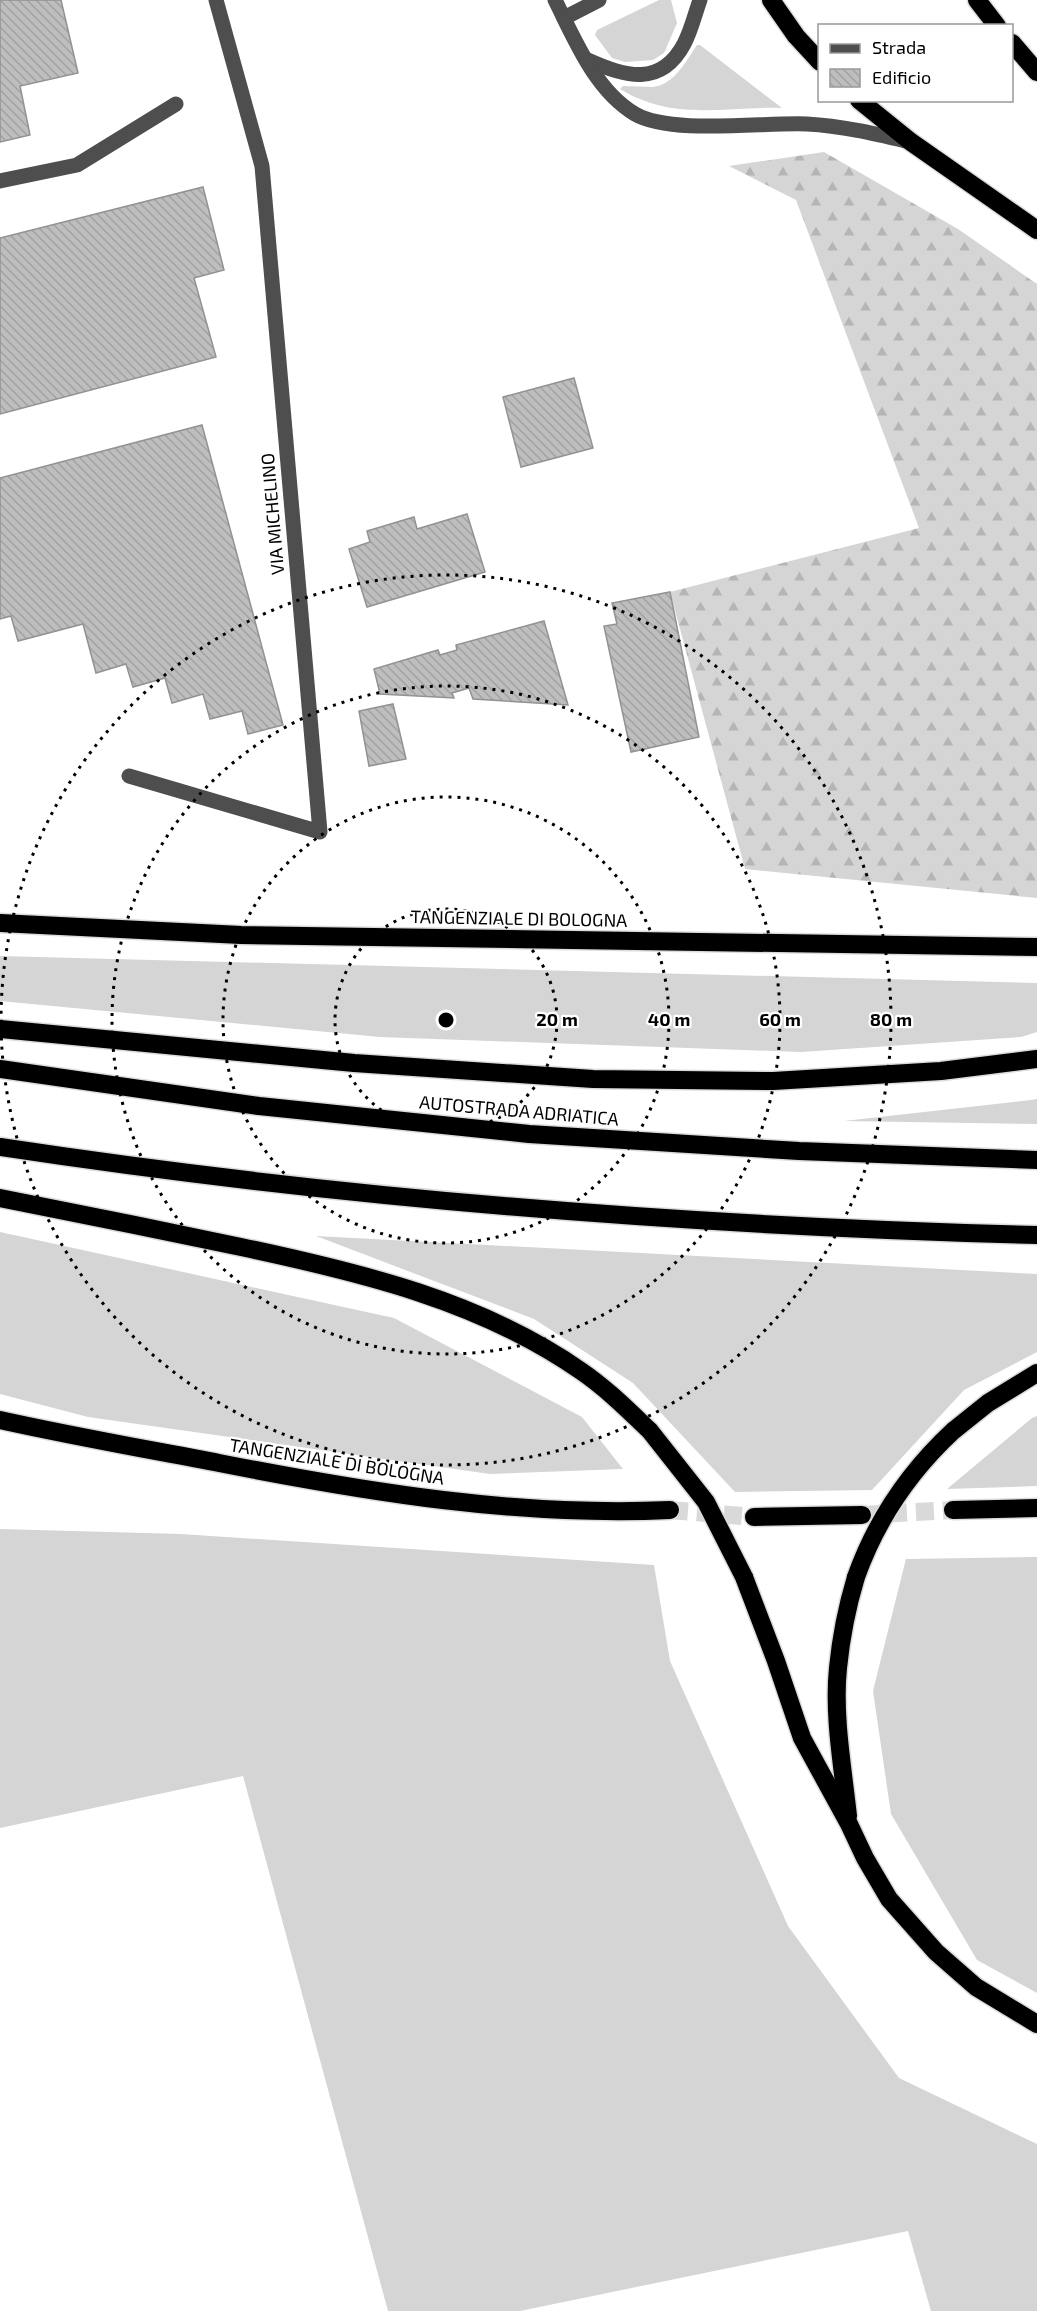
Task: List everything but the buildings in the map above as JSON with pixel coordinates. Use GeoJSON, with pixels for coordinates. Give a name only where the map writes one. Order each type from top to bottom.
{"type":"FeatureCollection","features":[{"type":"Feature","properties":{"kind":"highway"},"geometry":{"type":"LineString","coordinates":[[771,0],[796,36],[818,61]]}},
{"type":"Feature","properties":{"kind":"highway"},"geometry":{"type":"LineString","coordinates":[[976,0],[995,24]]}},
{"type":"Feature","properties":{"kind":"highway"},"geometry":{"type":"LineString","coordinates":[[1013,45],[1037,72]]}},
{"type":"Feature","properties":{"kind":"highway"},"geometry":{"type":"LineString","coordinates":[[861,102],[911,142],[1037,230]]}},
{"type":"Feature","properties":{"kind":"highway","name":"TANGENZIALE DI BOLOGNA"},"geometry":{"type":"LineString","coordinates":[[0,923],[241,934],[1037,947]]}},
{"type":"Feature","properties":{"kind":"highway"},"geometry":{"type":"LineString","coordinates":[[0,1029],[342,1062],[592,1079],[785,1080],[930,1071],[1037,1059]]}},
{"type":"Feature","properties":{"kind":"highway","name":"AUTOSTRADA ADRIATICA"},"geometry":{"type":"LineString","coordinates":[[0,1069],[259,1106],[529,1134],[799,1152],[1037,1160]]}},
{"type":"Feature","properties":{"kind":"highway"},"geometry":{"type":"LineString","coordinates":[[0,1147],[257,1182],[608,1215],[788,1227],[1037,1235]]}},
{"type":"Feature","properties":{"kind":"highway"},"geometry":{"type":"LineString","coordinates":[[0,1198],[303,1260],[409,1289],[525,1337],[581,1371],[650,1431],[706,1502],[744,1576],[802,1738],[889,1899],[936,1952],[976,1987],[1037,2024]]}},
{"type":"Feature","properties":{"kind":"highway"},"geometry":{"type":"LineString","coordinates":[[849,1824],[839,1727],[838,1670],[846,1611],[864,1553],[895,1497],[933,1450],[988,1403],[1037,1373]]}},
{"type":"Feature","properties":{"kind":"highway","name":"TANGENZIALE DI BOLOGNA"},"geometry":{"type":"LineString","coordinates":[[0,1420],[357,1488],[476,1504],[619,1512],[670,1510]]}},
{"type":"Feature","properties":{"kind":"highway"},"geometry":{"type":"LineString","coordinates":[[952,1510],[1037,1508]]}},
{"type":"Feature","properties":{"kind":"highway"},"geometry":{"type":"LineString","coordinates":[[754,1517],[862,1515]]}},
{"type":"Feature","properties":{"kind":"street","name":"VIA MICHELINO"},"geometry":{"type":"LineString","coordinates":[[129,776],[320,832],[262,166],[216,0]]}},
{"type":"Feature","properties":{"kind":"street"},"geometry":{"type":"LineString","coordinates":[[555,0],[585,59],[612,95],[636,115],[664,123],[806,124],[848,127],[911,142]]}},
{"type":"Feature","properties":{"kind":"street"},"geometry":{"type":"LineString","coordinates":[[564,18],[598,0]]}},
{"type":"Feature","properties":{"kind":"street"},"geometry":{"type":"LineString","coordinates":[[585,59],[613,72],[638,75],[656,72],[670,63],[684,44],[700,0]]}},
{"type":"Feature","properties":{"kind":"street"},"geometry":{"type":"LineString","coordinates":[[0,182],[77,165],[176,104]]}},
{"type":"Feature","properties":{"kind":"green space"},"geometry":{"type":"Polygon","coordinates":[[[659,0],[671,0],[677,23],[664,53],[653,60],[625,62],[612,58],[595,35],[597,30],[659,0]]]}},
{"type":"Feature","properties":{"kind":"green space"},"geometry":{"type":"Polygon","coordinates":[[[697,45],[782,108],[680,109],[660,106],[620,89],[623,86],[653,87],[667,82],[679,71],[697,45]]]}},
{"type":"Feature","properties":{"kind":"green space"},"geometry":{"type":"Polygon","coordinates":[[[824,152],[958,229],[1037,284],[1037,898],[745,869],[670,592],[919,528],[796,200],[729,166],[824,152]]]}},
{"type":"Feature","properties":{"kind":"green space"},"geometry":{"type":"Polygon","coordinates":[[[0,956],[1037,983],[1037,1032],[1021,1037],[801,1052],[380,1037],[0,1001],[0,956]]]}},
{"type":"Feature","properties":{"kind":"green space"},"geometry":{"type":"Polygon","coordinates":[[[1037,1099],[1037,1124],[844,1121],[1031,1100],[1037,1099]]]}},
{"type":"Feature","properties":{"kind":"green space"},"geometry":{"type":"Polygon","coordinates":[[[0,1232],[394,1318],[582,1417],[623,1469],[490,1474],[88,1417],[0,1394],[0,1232]]]}},
{"type":"Feature","properties":{"kind":"green space"},"geometry":{"type":"Polygon","coordinates":[[[316,1236],[1037,1274],[1037,1352],[964,1390],[872,1490],[735,1492],[633,1383],[534,1319],[316,1236]]]}},
{"type":"Feature","properties":{"kind":"green space"},"geometry":{"type":"Polygon","coordinates":[[[1037,1416],[1037,1486],[947,1489],[1032,1418],[1037,1416]]]}},
{"type":"Feature","properties":{"kind":"green space"},"geometry":{"type":"Polygon","coordinates":[[[0,1529],[181,1534],[654,1565],[670,1661],[788,1926],[899,2078],[1037,2144],[1037,2311],[931,2311],[908,2231],[520,2311],[388,2311],[243,1776],[0,1828],[0,1529]]]}},
{"type":"Feature","properties":{"kind":"green space"},"geometry":{"type":"Polygon","coordinates":[[[1037,1557],[1037,1993],[977,1960],[891,1814],[873,1691],[906,1559],[1037,1557]]]}},
{"type":"Feature","properties":{"kind":"tunnel"},"geometry":{"type":"LineString","coordinates":[[670,1510],[754,1517]]}},
{"type":"Feature","properties":{"kind":"tunnel"},"geometry":{"type":"LineString","coordinates":[[862,1515],[953,1510]]}}]}
